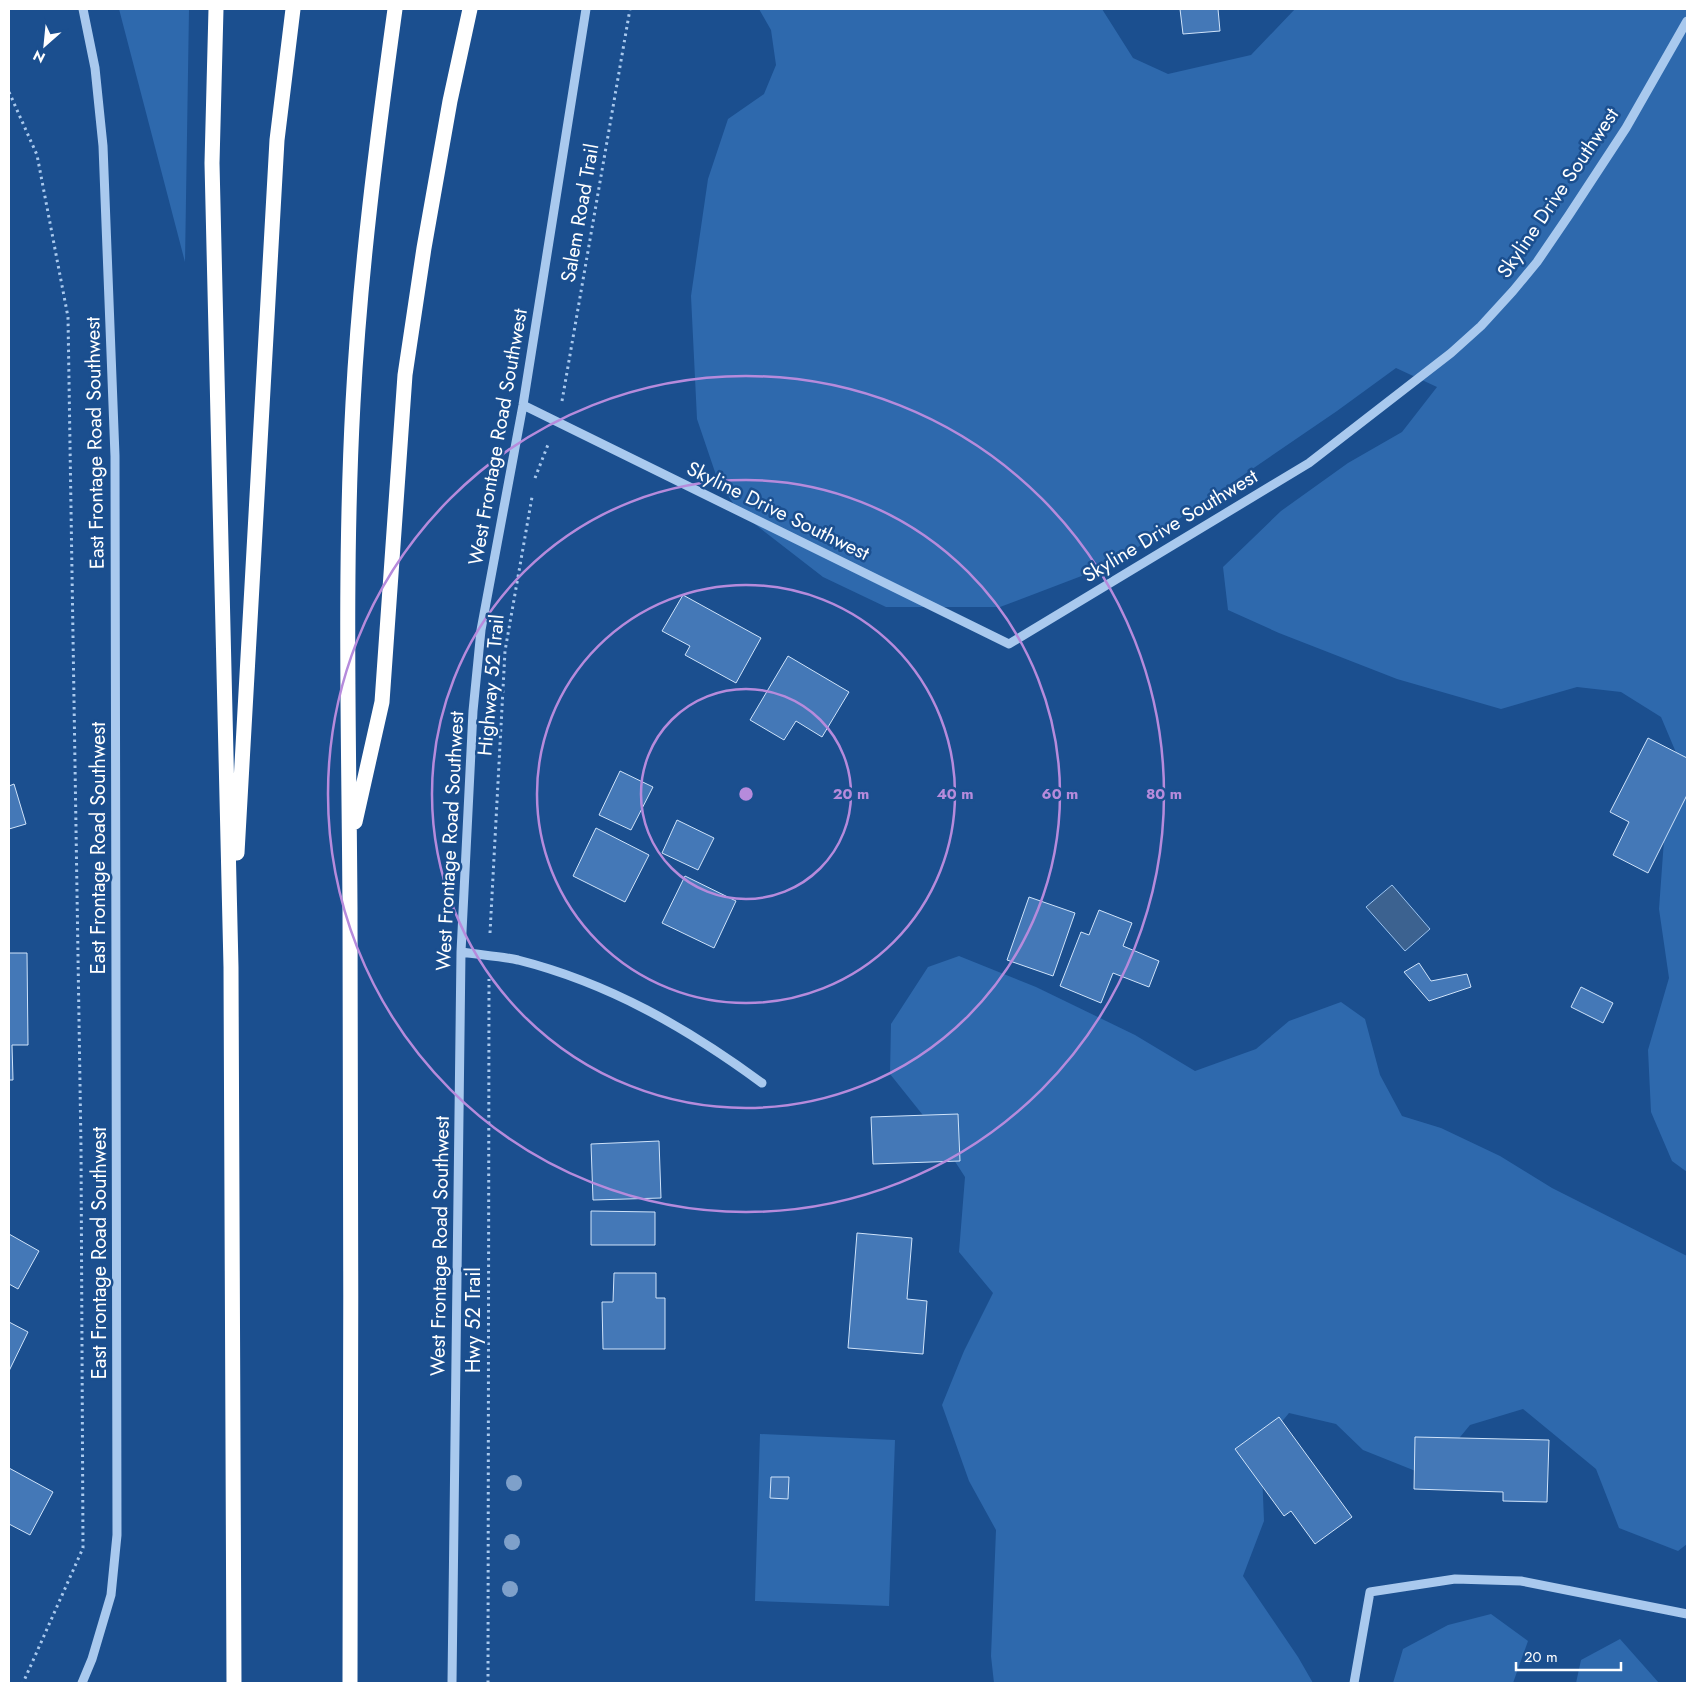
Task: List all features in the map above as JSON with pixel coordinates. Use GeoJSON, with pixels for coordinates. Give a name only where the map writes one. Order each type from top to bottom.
{"type":"FeatureCollection","features":[{"type":"Feature","properties":{"kind":"highway"},"geometry":{"type":"LineString","coordinates":[[216,9],[212,163],[231,967],[234,1683]]}},
{"type":"Feature","properties":{"kind":"highway"},"geometry":{"type":"LineString","coordinates":[[231,967],[277,140],[293,9]]}},
{"type":"Feature","properties":{"kind":"highway"},"geometry":{"type":"LineString","coordinates":[[350,1683],[348,534],[353,402],[363,270],[375,156],[394,9]]}},
{"type":"Feature","properties":{"kind":"highway"},"geometry":{"type":"LineString","coordinates":[[350,847],[382,702],[405,375],[450,101],[470,9]]}},
{"type":"Feature","properties":{"kind":"street","name":"East Frontage Road Southwest"},"geometry":{"type":"LineString","coordinates":[[82,1683],[92,1659],[110,1595],[117,1535],[115,456],[102,146],[95,68],[83,9]]}},
{"type":"Feature","properties":{"kind":"street","name":"West Frontage Road Southwest"},"geometry":{"type":"LineString","coordinates":[[452,1683],[461,952],[473,711],[481,630],[523,405],[586,9]]}},
{"type":"Feature","properties":{"kind":"street","name":"Skyline Drive Southwest"},"geometry":{"type":"LineString","coordinates":[[523,405],[1009,644],[1309,463],[1451,353],[1481,326],[1537,262],[1570,215],[1626,128],[1687,21]]}},
{"type":"Feature","properties":{"kind":"street"},"geometry":{"type":"LineString","coordinates":[[461,952],[525,962],[569,976],[615,994],[685,1030],[762,1082]]}},
{"type":"Feature","properties":{"kind":"street"},"geometry":{"type":"LineString","coordinates":[[1354,1683],[1370,1592],[1455,1579],[1521,1580],[1687,1614]]}},
{"type":"Feature","properties":{"kind":"path","name":"Salem Road Trail"},"geometry":{"type":"LineString","coordinates":[[558,422],[630,9]]}},
{"type":"Feature","properties":{"kind":"path"},"geometry":{"type":"LineString","coordinates":[[9,92],[37,155],[68,316],[81,1148],[83,1548],[23,1683]]}},
{"type":"Feature","properties":{"kind":"path"},"geometry":{"type":"LineString","coordinates":[[534,486],[535,476],[558,422]]}},
{"type":"Feature","properties":{"kind":"path","name":"Highway 52 Trail"},"geometry":{"type":"LineString","coordinates":[[489,956],[505,652],[532,495]]}},
{"type":"Feature","properties":{"kind":"path","name":"Hwy 52 Trail"},"geometry":{"type":"LineString","coordinates":[[488,1683],[489,956]]}},
{"type":"Feature","properties":{"kind":"shaded area"},"geometry":{"type":"Polygon","coordinates":[[[119,9],[189,9],[185,262],[119,9]]]}},
{"type":"Feature","properties":{"kind":"shaded area"},"geometry":{"type":"Polygon","coordinates":[[[759,9],[1102,9],[1133,58],[1168,74],[1251,55],[1295,9],[1687,9],[1687,1172],[1672,1161],[1651,1112],[1648,1050],[1669,978],[1659,909],[1664,840],[1680,762],[1661,717],[1621,692],[1577,687],[1501,709],[1397,679],[1279,633],[1228,610],[1223,567],[1281,511],[1348,463],[1402,432],[1437,387],[1396,368],[1337,411],[1113,564],[1000,607],[886,607],[823,577],[738,511],[717,478],[697,419],[691,296],[708,179],[728,119],[764,94],[776,65],[771,30],[759,9]]]}},
{"type":"Feature","properties":{"kind":"shaded area"},"geometry":{"type":"Polygon","coordinates":[[[1392,885],[1430,929],[1405,951],[1366,907],[1392,885]]]}},
{"type":"Feature","properties":{"kind":"shaded area"},"geometry":{"type":"Polygon","coordinates":[[[959,956],[1036,987],[1135,1035],[1195,1071],[1256,1049],[1289,1021],[1341,1002],[1365,1019],[1380,1075],[1402,1116],[1441,1128],[1500,1156],[1552,1188],[1687,1256],[1687,1544],[1678,1551],[1619,1528],[1596,1469],[1523,1409],[1470,1425],[1428,1476],[1363,1450],[1336,1424],[1289,1413],[1261,1447],[1264,1521],[1243,1576],[1298,1657],[1313,1683],[994,1683],[991,1656],[996,1530],[969,1481],[942,1405],[964,1351],[993,1293],[959,1252],[965,1177],[934,1129],[890,1074],[891,1024],[928,967],[959,956]]]}},
{"type":"Feature","properties":{"kind":"shaded area"},"geometry":{"type":"Polygon","coordinates":[[[760,1434],[895,1440],[889,1606],[755,1601],[760,1434]]]}},
{"type":"Feature","properties":{"kind":"shaded area"},"geometry":{"type":"Polygon","coordinates":[[[1491,1614],[1528,1641],[1513,1683],[1393,1683],[1403,1649],[1448,1625],[1491,1614]]]}},
{"type":"Feature","properties":{"kind":"shaded area"},"geometry":{"type":"Polygon","coordinates":[[[1620,1639],[1659,1683],[1576,1683],[1581,1660],[1620,1639]]]}},
{"type":"Feature","properties":{"kind":"building"},"geometry":{"type":"Polygon","coordinates":[[[1180,9],[1218,9],[1220,31],[1183,34],[1180,9]]]}},
{"type":"Feature","properties":{"kind":"building"},"geometry":{"type":"Polygon","coordinates":[[[683,595],[761,638],[736,683],[685,655],[690,646],[662,631],[683,595]]]}},
{"type":"Feature","properties":{"kind":"building"},"geometry":{"type":"Polygon","coordinates":[[[788,656],[849,692],[822,737],[796,721],[784,740],[750,720],[788,656]]]}},
{"type":"Feature","properties":{"kind":"building"},"geometry":{"type":"Polygon","coordinates":[[[1648,738],[1687,758],[1687,795],[1648,873],[1613,855],[1629,822],[1610,812],[1648,738]]]}},
{"type":"Feature","properties":{"kind":"building"},"geometry":{"type":"Polygon","coordinates":[[[620,771],[653,787],[631,830],[599,815],[620,771]]]}},
{"type":"Feature","properties":{"kind":"building"},"geometry":{"type":"Polygon","coordinates":[[[14,784],[26,824],[9,829],[9,786],[14,784]]]}},
{"type":"Feature","properties":{"kind":"building"},"geometry":{"type":"Polygon","coordinates":[[[677,820],[714,838],[698,870],[662,853],[677,820]]]}},
{"type":"Feature","properties":{"kind":"building"},"geometry":{"type":"Polygon","coordinates":[[[596,828],[649,855],[625,902],[573,876],[596,828]]]}},
{"type":"Feature","properties":{"kind":"building"},"geometry":{"type":"Polygon","coordinates":[[[685,876],[736,901],[714,948],[662,923],[685,876]]]}},
{"type":"Feature","properties":{"kind":"building"},"geometry":{"type":"Polygon","coordinates":[[[1029,897],[1075,913],[1053,976],[1007,960],[1029,897]]]}},
{"type":"Feature","properties":{"kind":"building"},"geometry":{"type":"Polygon","coordinates":[[[1099,910],[1132,923],[1123,946],[1159,961],[1149,987],[1113,973],[1101,1003],[1060,986],[1081,932],[1089,935],[1099,910]]]}},
{"type":"Feature","properties":{"kind":"building"},"geometry":{"type":"Polygon","coordinates":[[[9,953],[27,953],[28,1045],[12,1045],[13,1080],[9,1080],[9,953]]]}},
{"type":"Feature","properties":{"kind":"building"},"geometry":{"type":"Polygon","coordinates":[[[1419,963],[1431,981],[1467,974],[1471,987],[1429,1001],[1404,972],[1419,963]]]}},
{"type":"Feature","properties":{"kind":"building"},"geometry":{"type":"Polygon","coordinates":[[[1581,987],[1613,1003],[1603,1023],[1571,1007],[1581,987]]]}},
{"type":"Feature","properties":{"kind":"building"},"geometry":{"type":"Polygon","coordinates":[[[958,1114],[960,1161],[873,1164],[871,1117],[958,1114]]]}},
{"type":"Feature","properties":{"kind":"building"},"geometry":{"type":"Polygon","coordinates":[[[659,1141],[661,1198],[593,1200],[591,1144],[659,1141]]]}},
{"type":"Feature","properties":{"kind":"building"},"geometry":{"type":"Polygon","coordinates":[[[591,1211],[655,1212],[655,1245],[591,1245],[591,1211]]]}},
{"type":"Feature","properties":{"kind":"building"},"geometry":{"type":"Polygon","coordinates":[[[857,1233],[912,1238],[907,1299],[927,1301],[923,1354],[848,1348],[857,1233]]]}},
{"type":"Feature","properties":{"kind":"building"},"geometry":{"type":"Polygon","coordinates":[[[9,1234],[39,1251],[18,1289],[9,1284],[9,1234]]]}},
{"type":"Feature","properties":{"kind":"building"},"geometry":{"type":"Polygon","coordinates":[[[614,1273],[656,1273],[656,1298],[665,1298],[665,1349],[603,1349],[602,1302],[613,1302],[614,1273]]]}},
{"type":"Feature","properties":{"kind":"building"},"geometry":{"type":"Polygon","coordinates":[[[9,1322],[28,1332],[9,1371],[9,1322]]]}},
{"type":"Feature","properties":{"kind":"building"},"geometry":{"type":"Polygon","coordinates":[[[1279,1417],[1352,1517],[1315,1544],[1291,1511],[1284,1516],[1235,1449],[1279,1417]]]}},
{"type":"Feature","properties":{"kind":"building"},"geometry":{"type":"Polygon","coordinates":[[[1415,1437],[1549,1440],[1547,1502],[1503,1501],[1503,1492],[1414,1489],[1415,1437]]]}},
{"type":"Feature","properties":{"kind":"building"},"geometry":{"type":"Polygon","coordinates":[[[9,1468],[53,1492],[30,1535],[9,1524],[9,1468]]]}},
{"type":"Feature","properties":{"kind":"building"},"geometry":{"type":"Polygon","coordinates":[[[771,1477],[789,1477],[788,1499],[770,1498],[771,1477]]]}}]}
